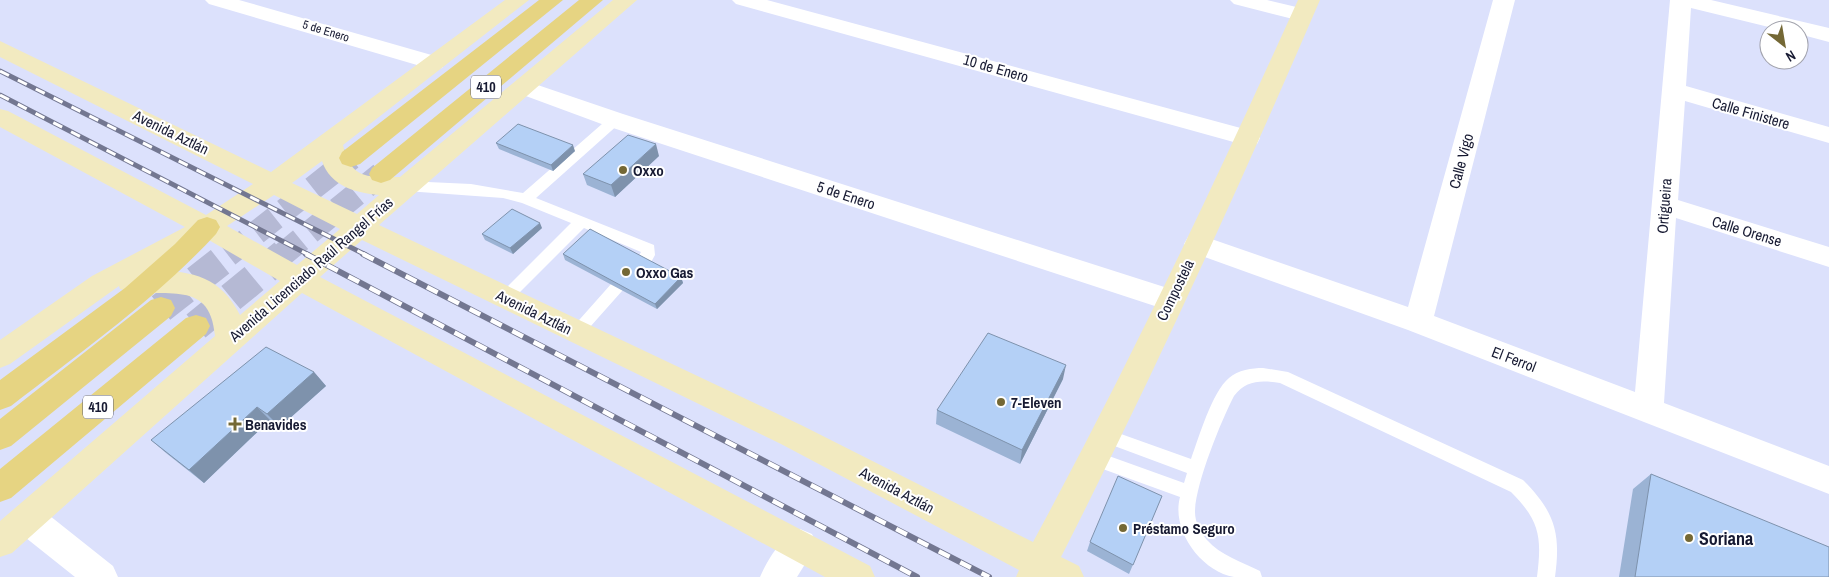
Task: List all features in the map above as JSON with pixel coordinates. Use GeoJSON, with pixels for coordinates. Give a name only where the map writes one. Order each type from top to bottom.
{"type":"FeatureCollection","features":[{"type":"Feature","properties":{"kind":"main road","name":"410"},"geometry":{"type":"LineString","coordinates":[[351,158],[552,0]]}},
{"type":"Feature","properties":{"kind":"main road","name":"410"},"geometry":{"type":"LineString","coordinates":[[381,174],[592,0]]}},
{"type":"Feature","properties":{"kind":"main road"},"geometry":{"type":"LineString","coordinates":[[0,397],[153,280],[187,250],[207,227]]}},
{"type":"Feature","properties":{"kind":"main road","name":"410"},"geometry":{"type":"LineString","coordinates":[[0,436],[161,308]]}},
{"type":"Feature","properties":{"kind":"main road","name":"410"},"geometry":{"type":"LineString","coordinates":[[0,488],[196,326]]}},
{"type":"Feature","properties":{"kind":"street","name":"5 de Enero"},"geometry":{"type":"LineString","coordinates":[[216,0],[434,63]]}},
{"type":"Feature","properties":{"kind":"street"},"geometry":{"type":"LineString","coordinates":[[0,356],[102,283],[132,265],[207,227],[330,143],[518,0]]}},
{"type":"Feature","properties":{"kind":"street","name":"Avenida Licenciado Raúl Rangel Frías"},"geometry":{"type":"LineString","coordinates":[[0,542],[406,186],[626,0]]}},
{"type":"Feature","properties":{"kind":"street","name":"10 de Enero"},"geometry":{"type":"LineString","coordinates":[[744,0],[1248,138]]}},
{"type":"Feature","properties":{"kind":"street"},"geometry":{"type":"LineString","coordinates":[[1241,0],[1305,8]]}},
{"type":"Feature","properties":{"kind":"street","name":"Calle Vigo"},"geometry":{"type":"LineString","coordinates":[[1418,322],[1504,0]]}},
{"type":"Feature","properties":{"kind":"street","name":"Ortigueira"},"geometry":{"type":"LineString","coordinates":[[1648,412],[1680,0]]}},
{"type":"Feature","properties":{"kind":"street"},"geometry":{"type":"LineString","coordinates":[[1685,0],[1829,36]]}},
{"type":"Feature","properties":{"kind":"street","name":"Compostela"},"geometry":{"type":"LineString","coordinates":[[1036,570],[1101,448],[1248,138],[1305,8]]}},
{"type":"Feature","properties":{"kind":"street","name":"Avenida Aztlán"},"geometry":{"type":"LineString","coordinates":[[0,48],[504,298],[792,435],[1036,570],[1067,577]]}},
{"type":"Feature","properties":{"kind":"street","name":"5 de Enero"},"geometry":{"type":"LineString","coordinates":[[523,87],[615,120],[1170,300]]}},
{"type":"Feature","properties":{"kind":"street","name":"Calle Finistere"},"geometry":{"type":"LineString","coordinates":[[1673,90],[1829,135]]}},
{"type":"Feature","properties":{"kind":"street"},"geometry":{"type":"LineString","coordinates":[[0,116],[207,227],[301,280],[858,577]]}},
{"type":"Feature","properties":{"kind":"street"},"geometry":{"type":"LineString","coordinates":[[330,143],[335,165],[344,176],[360,184],[406,186]]}},
{"type":"Feature","properties":{"kind":"street","name":"Calle Orense"},"geometry":{"type":"LineString","coordinates":[[1664,205],[1829,257]]}},
{"type":"Feature","properties":{"kind":"street","name":"El Ferrol"},"geometry":{"type":"LineString","coordinates":[[1197,244],[1418,322],[1829,480]]}},
{"type":"Feature","properties":{"kind":"street"},"geometry":{"type":"LineString","coordinates":[[102,283],[153,280],[196,286],[215,297],[227,317],[230,340]]}},
{"type":"Feature","properties":{"kind":"street"},"geometry":{"type":"LineString","coordinates":[[28,519],[100,577]]}},
{"type":"Feature","properties":{"kind":"street"},"geometry":{"type":"LineString","coordinates":[[777,577],[800,546]]}},
{"type":"Feature","properties":{"kind":"lane"},"geometry":{"type":"LineString","coordinates":[[526,199],[615,120]]}},
{"type":"Feature","properties":{"kind":"lane"},"geometry":{"type":"LineString","coordinates":[[406,186],[471,189],[526,199],[649,249],[648,255],[642,261]]}},
{"type":"Feature","properties":{"kind":"lane"},"geometry":{"type":"LineString","coordinates":[[504,298],[582,221]]}},
{"type":"Feature","properties":{"kind":"lane"},"geometry":{"type":"LineString","coordinates":[[577,332],[617,287]]}},
{"type":"Feature","properties":{"kind":"lane"},"geometry":{"type":"LineString","coordinates":[[1253,577],[1208,554],[1200,547],[1191,529],[1186,512],[1197,469],[1217,412],[1232,384],[1245,376],[1260,374],[1282,377],[1517,486],[1534,502],[1546,520],[1548,562],[1546,577]]}},
{"type":"Feature","properties":{"kind":"lane"},"geometry":{"type":"LineString","coordinates":[[1101,448],[1197,469]]}},
{"type":"Feature","properties":{"kind":"lane"},"geometry":{"type":"LineString","coordinates":[[1101,448],[1190,493]]}},
{"type":"Feature","properties":{"kind":"building"},"geometry":{"type":"Polygon","coordinates":[[[518,124],[573,145],[551,165],[496,143],[518,124]]]}},
{"type":"Feature","properties":{"kind":"building"},"geometry":{"type":"Polygon","coordinates":[[[628,135],[656,144],[611,185],[583,174],[628,135]]]}},
{"type":"Feature","properties":{"kind":"building"},"geometry":{"type":"Polygon","coordinates":[[[512,209],[540,223],[510,248],[482,234],[512,209]]]}},
{"type":"Feature","properties":{"kind":"building","name":"Oxxo Gas"},"geometry":{"type":"Polygon","coordinates":[[[590,229],[681,277],[655,304],[563,254],[590,229]]]}},
{"type":"Feature","properties":{"kind":"building","name":"7-Eleven"},"geometry":{"type":"Polygon","coordinates":[[[988,333],[1066,365],[1022,450],[937,410],[988,333]]]}},
{"type":"Feature","properties":{"kind":"building"},"geometry":{"type":"Polygon","coordinates":[[[266,347],[314,372],[267,414],[257,407],[189,470],[151,440],[266,347]]]}},
{"type":"Feature","properties":{"kind":"building","name":"Soriana"},"geometry":{"type":"Polygon","coordinates":[[[1651,474],[1829,547],[1829,577],[1635,577],[1651,474]]]}},
{"type":"Feature","properties":{"kind":"building","name":"Préstamo Seguro"},"geometry":{"type":"Polygon","coordinates":[[[1118,476],[1162,496],[1133,565],[1090,542],[1118,476]]]}},
{"type":"Feature","properties":{"kind":"tunnel"},"geometry":{"type":"LineString","coordinates":[[228,255],[351,158]]}},
{"type":"Feature","properties":{"kind":"tunnel"},"geometry":{"type":"LineString","coordinates":[[282,255],[381,174]]}},
{"type":"Feature","properties":{"kind":"tunnel"},"geometry":{"type":"LineString","coordinates":[[161,308],[230,254]]}},
{"type":"Feature","properties":{"kind":"tunnel"},"geometry":{"type":"LineString","coordinates":[[196,326],[284,254]]}},
{"type":"Feature","properties":{"kind":"railway"},"geometry":{"type":"LineString","coordinates":[[0,71],[366,255]]}},
{"type":"Feature","properties":{"kind":"railway"},"geometry":{"type":"LineString","coordinates":[[0,95],[309,255]]}},
{"type":"Feature","properties":{"kind":"railway"},"geometry":{"type":"LineString","coordinates":[[306,254],[917,577]]}},
{"type":"Feature","properties":{"kind":"railway"},"geometry":{"type":"LineString","coordinates":[[363,254],[989,577]]}},
{"type":"Feature","properties":{"kind":"place","name":"Oxxo"},"geometry":{"type":"Point","coordinates":[623,170]}},
{"type":"Feature","properties":{"kind":"place","name":"Oxxo Gas"},"geometry":{"type":"Point","coordinates":[626,272]}},
{"type":"Feature","properties":{"kind":"place","name":"7-Eleven"},"geometry":{"type":"Point","coordinates":[1001,402]}},
{"type":"Feature","properties":{"kind":"place","name":"Benavides"},"geometry":{"type":"Point","coordinates":[235,424]}},
{"type":"Feature","properties":{"kind":"place","name":"Préstamo Seguro"},"geometry":{"type":"Point","coordinates":[1123,528]}},
{"type":"Feature","properties":{"kind":"place","name":"Soriana"},"geometry":{"type":"Point","coordinates":[1689,538]}}]}
